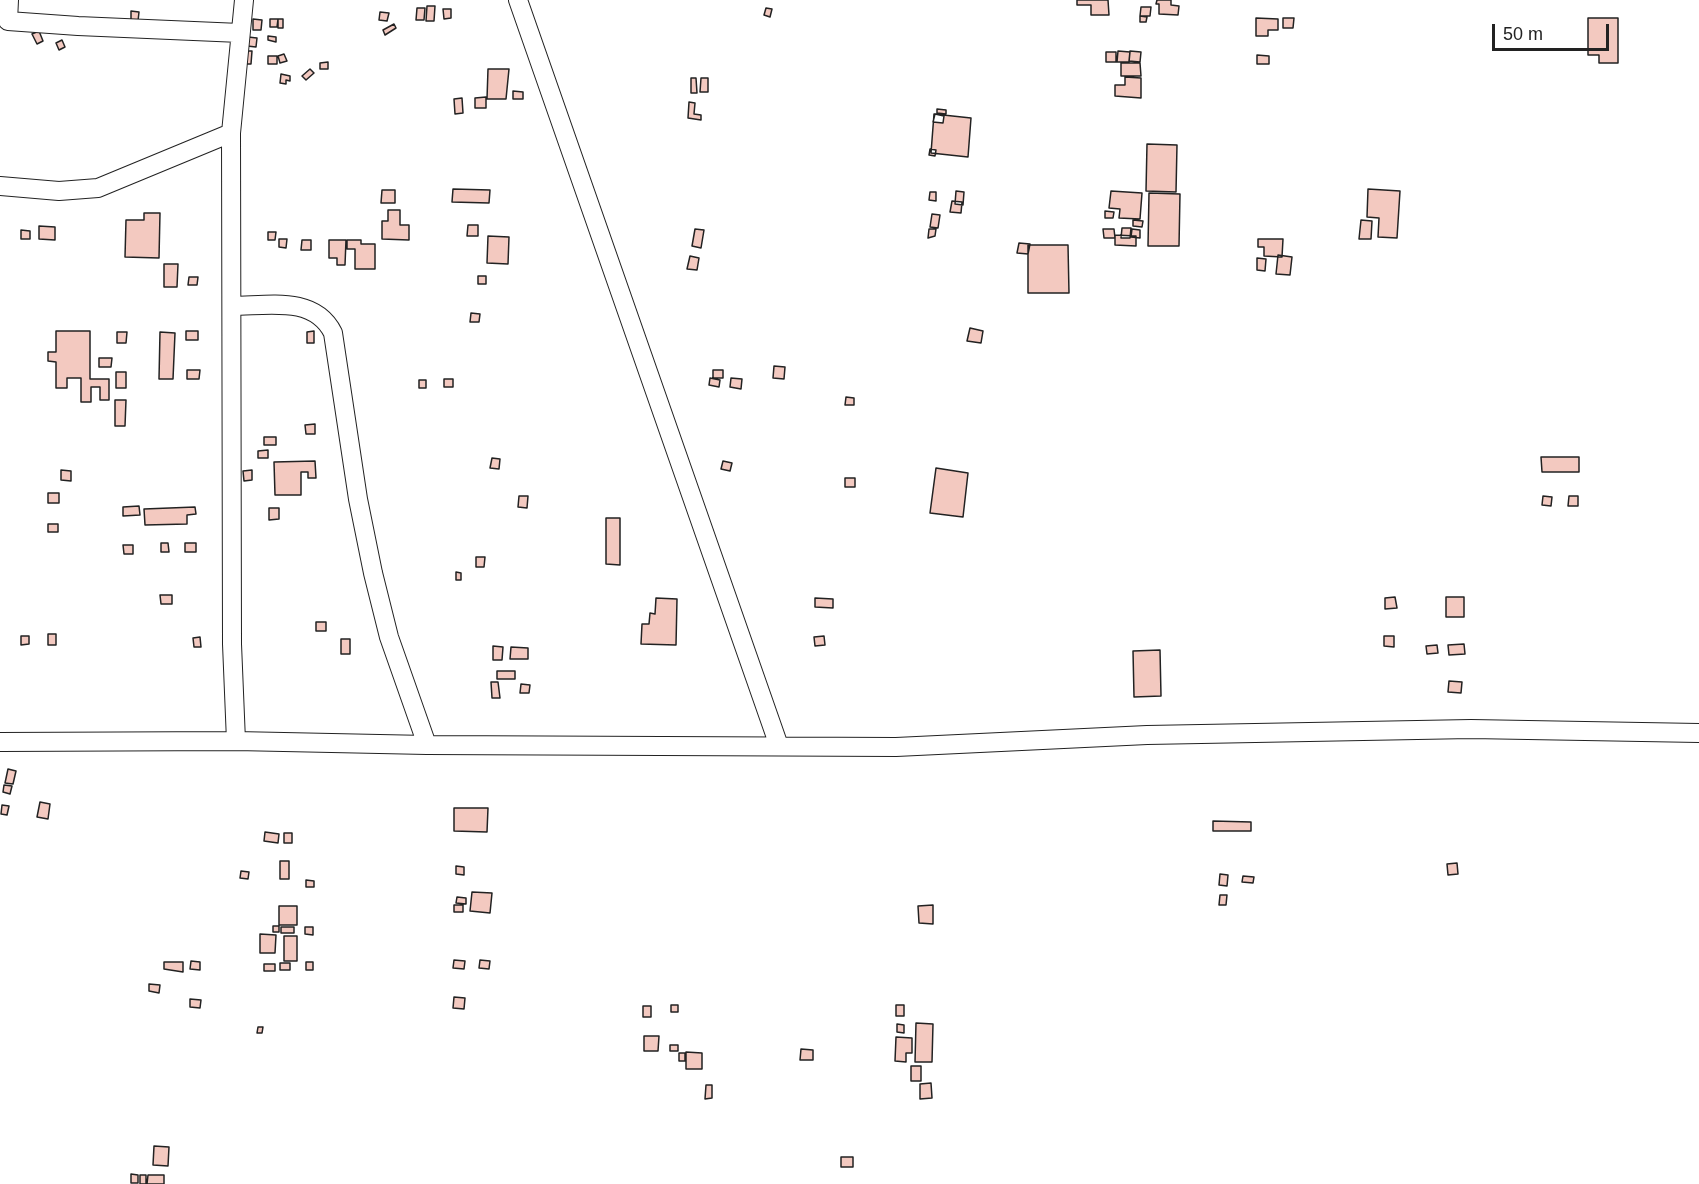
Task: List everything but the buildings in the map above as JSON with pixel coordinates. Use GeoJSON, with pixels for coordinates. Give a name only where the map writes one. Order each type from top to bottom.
{"type":"FeatureCollection","features":[{"type":"Feature","properties":{"kind":"street"},"geometry":{"type":"LineString","coordinates":[[9,0],[9,21],[240,33]]}},
{"type":"Feature","properties":{"kind":"street"},"geometry":{"type":"LineString","coordinates":[[236,741],[232,644],[231,133],[244,0]]}},
{"type":"Feature","properties":{"kind":"street"},"geometry":{"type":"LineString","coordinates":[[518,0],[779,746]]}},
{"type":"Feature","properties":{"kind":"street"},"geometry":{"type":"LineString","coordinates":[[0,186],[72,192],[98,188],[231,133]]}},
{"type":"Feature","properties":{"kind":"street"},"geometry":{"type":"LineString","coordinates":[[232,306],[301,306],[317,313],[329,325],[333,333],[358,499],[373,573],[389,637],[428,745]]}},
{"type":"Feature","properties":{"kind":"street"},"geometry":{"type":"LineString","coordinates":[[0,742],[236,741],[428,745],[896,747],[1147,735],[1471,729],[1699,733]]}}]}
